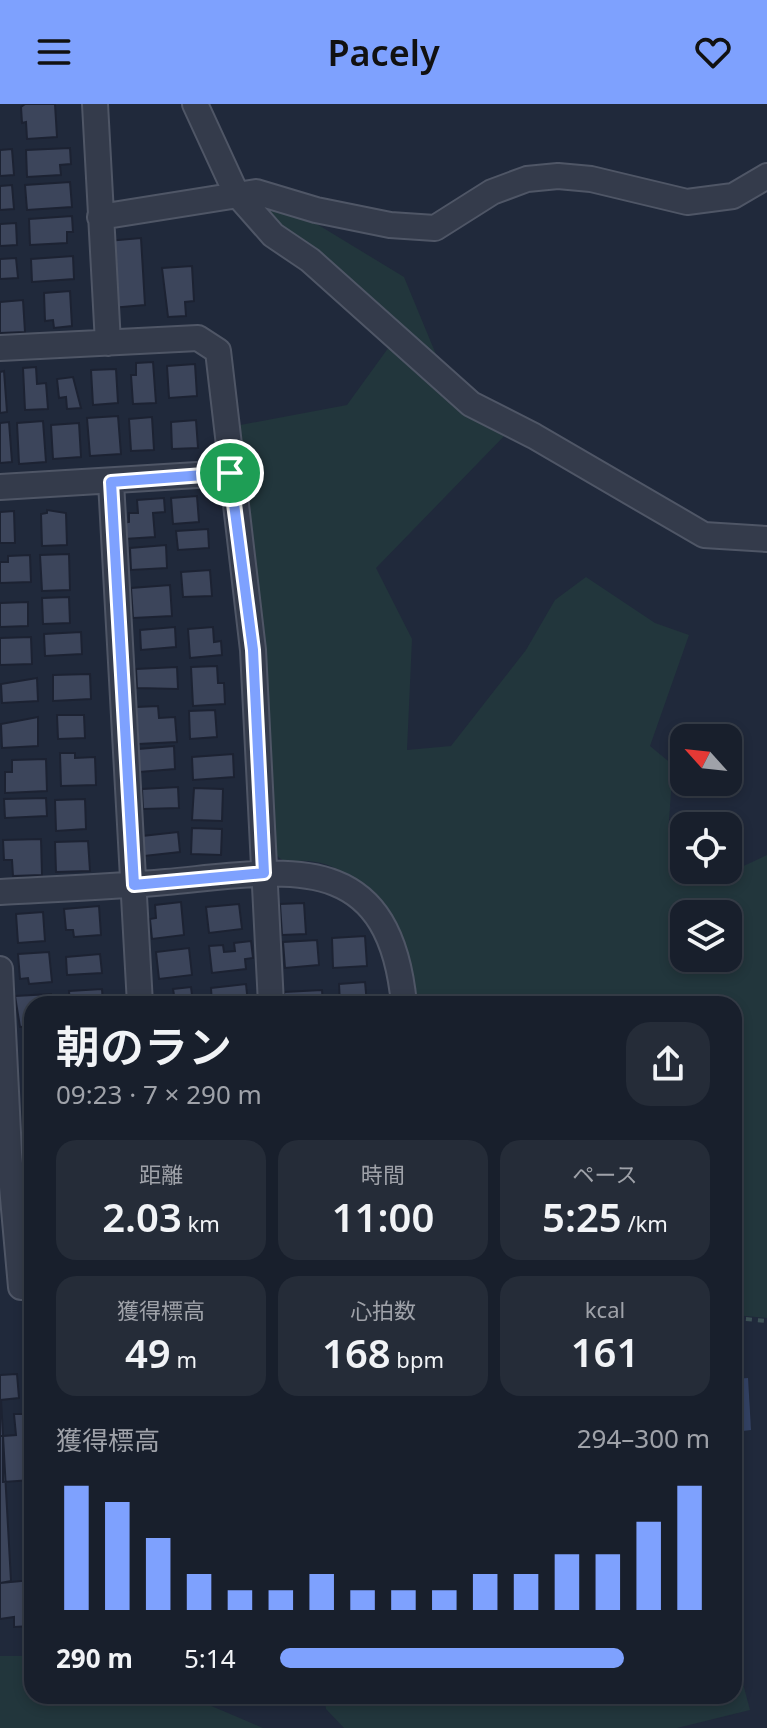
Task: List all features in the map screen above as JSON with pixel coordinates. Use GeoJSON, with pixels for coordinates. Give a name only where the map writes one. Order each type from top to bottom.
{"type":"FeatureCollection","features":[{"type":"Feature","properties":{"kind":"street"},"geometry":{"type":"LineString","coordinates":[[95,104],[108,343]]}},
{"type":"Feature","properties":{"kind":"street"},"geometry":{"type":"LineString","coordinates":[[195,104],[236,193],[273,235],[310,260],[471,404],[534,436],[704,535],[767,539]]}},
{"type":"Feature","properties":{"kind":"street"},"geometry":{"type":"LineString","coordinates":[[100,217],[256,192],[316,210],[390,225],[435,228],[492,192],[527,179],[558,176],[591,179],[687,202],[733,196],[767,176]]}},
{"type":"Feature","properties":{"kind":"street"},"geometry":{"type":"LineString","coordinates":[[0,348],[198,338],[218,351],[253,650],[271,996]]}},
{"type":"Feature","properties":{"kind":"street"},"geometry":{"type":"LineString","coordinates":[[0,487],[230,473]]}},
{"type":"Feature","properties":{"kind":"street"},"geometry":{"type":"LineString","coordinates":[[111,482],[140,996]]}},
{"type":"Feature","properties":{"kind":"street"},"geometry":{"type":"LineString","coordinates":[[0,892],[134,885],[264,873],[315,875],[351,891],[379,917],[396,950],[403,996]]}},
{"type":"Feature","properties":{"kind":"street"},"geometry":{"type":"LineString","coordinates":[[0,969],[5,1153],[18,1288]]}},
{"type":"Feature","properties":{"kind":"path"},"geometry":{"type":"LineString","coordinates":[[742,1319],[767,1321]]}},
{"type":"Feature","properties":{"kind":"shaded area"},"geometry":{"type":"Polygon","coordinates":[[[259,206],[302,215],[404,277],[442,369],[293,249],[259,206]]]}},
{"type":"Feature","properties":{"kind":"shaded area"},"geometry":{"type":"Polygon","coordinates":[[[394,340],[511,429],[376,568],[412,639],[407,750],[451,746],[526,650],[555,600],[586,577],[655,623],[689,635],[650,746],[670,763],[670,884],[742,884],[742,867],[767,855],[767,1318],[742,1316],[742,996],[412,996],[410,970],[402,937],[394,921],[370,892],[355,879],[322,863],[286,863],[272,852],[235,426],[347,405],[394,340]]]}},
{"type":"Feature","properties":{"kind":"shaded area"},"geometry":{"type":"Polygon","coordinates":[[[0,1656],[24,1656],[24,1704],[207,1704],[263,1728],[0,1728],[0,1656]]]}},
{"type":"Feature","properties":{"kind":"shaded area"},"geometry":{"type":"Polygon","coordinates":[[[742,1680],[750,1710],[677,1728],[344,1728],[326,1709],[325,1704],[742,1704],[742,1680]]]}},
{"type":"Feature","properties":{"kind":"water"},"geometry":{"type":"Polygon","coordinates":[[[742,1378],[748,1378],[751,1430],[742,1431],[742,1378]]]}},
{"type":"Feature","properties":{"kind":"building"},"geometry":{"type":"Polygon","coordinates":[[[25,104],[55,104],[57,137],[27,139],[21,107],[25,104]]]}},
{"type":"Feature","properties":{"kind":"building"},"geometry":{"type":"Polygon","coordinates":[[[70,148],[71,164],[60,165],[61,175],[27,177],[26,150],[70,148]]]}},
{"type":"Feature","properties":{"kind":"building"},"geometry":{"type":"Polygon","coordinates":[[[12,149],[14,175],[0,176],[0,150],[12,149]]]}},
{"type":"Feature","properties":{"kind":"building"},"geometry":{"type":"Polygon","coordinates":[[[70,182],[72,207],[27,210],[25,185],[70,182]]]}},
{"type":"Feature","properties":{"kind":"building"},"geometry":{"type":"Polygon","coordinates":[[[12,185],[14,209],[0,210],[0,186],[12,185]]]}},
{"type":"Feature","properties":{"kind":"building"},"geometry":{"type":"Polygon","coordinates":[[[72,216],[73,232],[67,232],[67,243],[30,245],[29,219],[72,216]]]}},
{"type":"Feature","properties":{"kind":"building"},"geometry":{"type":"Polygon","coordinates":[[[16,223],[17,245],[0,246],[0,224],[16,223]]]}},
{"type":"Feature","properties":{"kind":"building"},"geometry":{"type":"Polygon","coordinates":[[[141,238],[145,305],[111,308],[107,241],[141,238]]]}},
{"type":"Feature","properties":{"kind":"building"},"geometry":{"type":"Polygon","coordinates":[[[73,256],[74,279],[32,282],[31,259],[73,256]]]}},
{"type":"Feature","properties":{"kind":"building"},"geometry":{"type":"Polygon","coordinates":[[[16,258],[18,278],[0,279],[0,259],[16,258]]]}},
{"type":"Feature","properties":{"kind":"building"},"geometry":{"type":"Polygon","coordinates":[[[192,266],[194,301],[185,302],[186,316],[168,317],[162,268],[192,266]]]}},
{"type":"Feature","properties":{"kind":"building"},"geometry":{"type":"Polygon","coordinates":[[[70,291],[72,326],[54,328],[53,320],[45,321],[44,293],[70,291]]]}},
{"type":"Feature","properties":{"kind":"building"},"geometry":{"type":"Polygon","coordinates":[[[23,300],[25,332],[0,333],[0,302],[23,300]]]}},
{"type":"Feature","properties":{"kind":"building"},"geometry":{"type":"Polygon","coordinates":[[[153,362],[156,403],[133,404],[131,375],[136,375],[136,363],[153,362]]]}},
{"type":"Feature","properties":{"kind":"building"},"geometry":{"type":"Polygon","coordinates":[[[195,364],[197,396],[169,398],[167,366],[195,364]]]}},
{"type":"Feature","properties":{"kind":"building"},"geometry":{"type":"Polygon","coordinates":[[[36,367],[37,384],[46,383],[48,409],[25,410],[23,368],[36,367]]]}},
{"type":"Feature","properties":{"kind":"building"},"geometry":{"type":"Polygon","coordinates":[[[116,369],[118,403],[93,405],[91,370],[116,369]]]}},
{"type":"Feature","properties":{"kind":"building"},"geometry":{"type":"Polygon","coordinates":[[[4,371],[7,412],[0,413],[0,372],[4,371]]]}},
{"type":"Feature","properties":{"kind":"building"},"geometry":{"type":"Polygon","coordinates":[[[73,377],[81,408],[67,409],[66,397],[59,398],[57,379],[73,377]]]}},
{"type":"Feature","properties":{"kind":"building"},"geometry":{"type":"Polygon","coordinates":[[[118,416],[121,454],[90,456],[87,418],[118,416]]]}},
{"type":"Feature","properties":{"kind":"building"},"geometry":{"type":"Polygon","coordinates":[[[152,417],[154,450],[131,451],[129,419],[152,417]]]}},
{"type":"Feature","properties":{"kind":"building"},"geometry":{"type":"Polygon","coordinates":[[[196,420],[198,448],[172,449],[171,422],[196,420]]]}},
{"type":"Feature","properties":{"kind":"building"},"geometry":{"type":"Polygon","coordinates":[[[43,421],[46,462],[19,464],[17,423],[43,421]]]}},
{"type":"Feature","properties":{"kind":"building"},"geometry":{"type":"Polygon","coordinates":[[[9,422],[12,462],[0,463],[0,423],[9,422]]]}},
{"type":"Feature","properties":{"kind":"building"},"geometry":{"type":"Polygon","coordinates":[[[79,423],[81,457],[53,459],[51,425],[79,423]]]}},
{"type":"Feature","properties":{"kind":"building"},"geometry":{"type":"Polygon","coordinates":[[[197,496],[199,522],[173,524],[171,498],[197,496]]]}},
{"type":"Feature","properties":{"kind":"building"},"geometry":{"type":"Polygon","coordinates":[[[164,498],[165,512],[153,513],[155,537],[124,539],[123,523],[129,522],[129,513],[138,513],[137,500],[164,498]]]}},
{"type":"Feature","properties":{"kind":"building"},"geometry":{"type":"Polygon","coordinates":[[[47,510],[66,513],[67,545],[42,546],[41,514],[47,513],[47,510]]]}},
{"type":"Feature","properties":{"kind":"building"},"geometry":{"type":"Polygon","coordinates":[[[14,511],[15,543],[0,543],[0,512],[14,511]]]}},
{"type":"Feature","properties":{"kind":"building"},"geometry":{"type":"Polygon","coordinates":[[[208,529],[209,548],[178,550],[176,531],[208,529]]]}},
{"type":"Feature","properties":{"kind":"building"},"geometry":{"type":"Polygon","coordinates":[[[166,545],[167,568],[131,570],[130,548],[166,545]]]}},
{"type":"Feature","properties":{"kind":"building"},"geometry":{"type":"Polygon","coordinates":[[[69,554],[70,590],[42,591],[40,555],[69,554]]]}},
{"type":"Feature","properties":{"kind":"building"},"geometry":{"type":"Polygon","coordinates":[[[30,555],[31,582],[0,583],[0,562],[8,562],[8,556],[30,555]]]}},
{"type":"Feature","properties":{"kind":"building"},"geometry":{"type":"Polygon","coordinates":[[[210,570],[212,596],[183,597],[181,572],[210,570]]]}},
{"type":"Feature","properties":{"kind":"building"},"geometry":{"type":"Polygon","coordinates":[[[170,585],[172,616],[133,618],[131,588],[170,585]]]}},
{"type":"Feature","properties":{"kind":"building"},"geometry":{"type":"Polygon","coordinates":[[[69,597],[70,623],[43,624],[42,598],[69,597]]]}},
{"type":"Feature","properties":{"kind":"building"},"geometry":{"type":"Polygon","coordinates":[[[28,602],[28,626],[0,627],[0,603],[28,602]]]}},
{"type":"Feature","properties":{"kind":"building"},"geometry":{"type":"Polygon","coordinates":[[[175,627],[176,647],[141,650],[140,630],[175,627]]]}},
{"type":"Feature","properties":{"kind":"building"},"geometry":{"type":"Polygon","coordinates":[[[213,627],[214,642],[221,641],[222,655],[190,658],[188,629],[213,627]]]}},
{"type":"Feature","properties":{"kind":"building"},"geometry":{"type":"Polygon","coordinates":[[[81,632],[82,654],[45,656],[44,634],[81,632]]]}},
{"type":"Feature","properties":{"kind":"building"},"geometry":{"type":"Polygon","coordinates":[[[31,637],[32,664],[0,665],[0,638],[31,637]]]}},
{"type":"Feature","properties":{"kind":"building"},"geometry":{"type":"Polygon","coordinates":[[[217,666],[218,683],[224,683],[225,704],[193,706],[191,667],[217,666]]]}},
{"type":"Feature","properties":{"kind":"building"},"geometry":{"type":"Polygon","coordinates":[[[177,667],[178,689],[137,688],[136,669],[177,667]]]}},
{"type":"Feature","properties":{"kind":"building"},"geometry":{"type":"Polygon","coordinates":[[[90,674],[91,699],[53,701],[53,675],[90,674]]]}},
{"type":"Feature","properties":{"kind":"building"},"geometry":{"type":"Polygon","coordinates":[[[37,678],[38,701],[2,703],[1,684],[37,678]]]}},
{"type":"Feature","properties":{"kind":"building"},"geometry":{"type":"Polygon","coordinates":[[[158,706],[159,718],[175,717],[177,742],[138,744],[136,707],[158,706]]]}},
{"type":"Feature","properties":{"kind":"building"},"geometry":{"type":"Polygon","coordinates":[[[215,710],[217,737],[190,739],[189,711],[215,710]]]}},
{"type":"Feature","properties":{"kind":"building"},"geometry":{"type":"Polygon","coordinates":[[[57,715],[84,715],[85,738],[58,739],[57,715]]]}},
{"type":"Feature","properties":{"kind":"building"},"geometry":{"type":"Polygon","coordinates":[[[38,717],[38,746],[2,748],[1,724],[38,717]]]}},
{"type":"Feature","properties":{"kind":"building"},"geometry":{"type":"Polygon","coordinates":[[[174,746],[175,769],[139,772],[138,749],[174,746]]]}},
{"type":"Feature","properties":{"kind":"building"},"geometry":{"type":"Polygon","coordinates":[[[60,753],[75,753],[75,758],[95,757],[96,785],[61,786],[60,753]]]}},
{"type":"Feature","properties":{"kind":"building"},"geometry":{"type":"Polygon","coordinates":[[[233,754],[234,777],[193,780],[192,757],[233,754]]]}},
{"type":"Feature","properties":{"kind":"building"},"geometry":{"type":"Polygon","coordinates":[[[46,759],[47,791],[5,793],[5,772],[12,772],[12,760],[46,759]]]}},
{"type":"Feature","properties":{"kind":"building"},"geometry":{"type":"Polygon","coordinates":[[[178,787],[179,808],[143,809],[142,789],[178,787]]]}},
{"type":"Feature","properties":{"kind":"building"},"geometry":{"type":"Polygon","coordinates":[[[194,788],[223,789],[222,821],[192,820],[194,788]]]}},
{"type":"Feature","properties":{"kind":"building"},"geometry":{"type":"Polygon","coordinates":[[[46,798],[47,816],[5,818],[4,799],[46,798]]]}},
{"type":"Feature","properties":{"kind":"building"},"geometry":{"type":"Polygon","coordinates":[[[85,799],[86,829],[56,831],[55,800],[85,799]]]}},
{"type":"Feature","properties":{"kind":"building"},"geometry":{"type":"Polygon","coordinates":[[[192,828],[222,829],[221,855],[191,854],[192,828]]]}},
{"type":"Feature","properties":{"kind":"building"},"geometry":{"type":"Polygon","coordinates":[[[178,832],[180,852],[144,856],[142,836],[178,832]]]}},
{"type":"Feature","properties":{"kind":"building"},"geometry":{"type":"Polygon","coordinates":[[[41,839],[42,875],[13,876],[12,860],[4,860],[3,840],[41,839]]]}},
{"type":"Feature","properties":{"kind":"building"},"geometry":{"type":"Polygon","coordinates":[[[88,841],[90,871],[56,872],[55,842],[88,841]]]}},
{"type":"Feature","properties":{"kind":"building"},"geometry":{"type":"Polygon","coordinates":[[[181,902],[184,935],[152,939],[150,919],[156,918],[155,905],[181,902]]]}},
{"type":"Feature","properties":{"kind":"building"},"geometry":{"type":"Polygon","coordinates":[[[304,903],[306,934],[282,935],[280,904],[304,903]]]}},
{"type":"Feature","properties":{"kind":"building"},"geometry":{"type":"Polygon","coordinates":[[[239,904],[242,929],[209,933],[206,907],[239,904]]]}},
{"type":"Feature","properties":{"kind":"building"},"geometry":{"type":"Polygon","coordinates":[[[99,906],[101,935],[74,937],[73,930],[66,930],[64,909],[99,906]]]}},
{"type":"Feature","properties":{"kind":"building"},"geometry":{"type":"Polygon","coordinates":[[[43,912],[45,941],[18,943],[16,914],[43,912]]]}},
{"type":"Feature","properties":{"kind":"building"},"geometry":{"type":"Polygon","coordinates":[[[365,936],[367,966],[333,968],[332,938],[365,936]]]}},
{"type":"Feature","properties":{"kind":"building"},"geometry":{"type":"Polygon","coordinates":[[[317,940],[319,965],[285,968],[283,942],[317,940]]]}},
{"type":"Feature","properties":{"kind":"building"},"geometry":{"type":"Polygon","coordinates":[[[251,941],[253,958],[245,959],[246,969],[212,973],[209,946],[223,945],[224,952],[235,951],[234,943],[251,941]]]}},
{"type":"Feature","properties":{"kind":"building"},"geometry":{"type":"Polygon","coordinates":[[[189,948],[192,975],[159,979],[156,952],[189,948]]]}},
{"type":"Feature","properties":{"kind":"building"},"geometry":{"type":"Polygon","coordinates":[[[49,952],[52,982],[29,984],[28,978],[20,979],[18,954],[49,952]]]}},
{"type":"Feature","properties":{"kind":"building"},"geometry":{"type":"Polygon","coordinates":[[[100,954],[102,973],[67,975],[66,957],[100,954]]]}},
{"type":"Feature","properties":{"kind":"building"},"geometry":{"type":"Polygon","coordinates":[[[365,982],[366,996],[340,996],[339,984],[365,982]]]}},
{"type":"Feature","properties":{"kind":"building"},"geometry":{"type":"Polygon","coordinates":[[[246,984],[247,996],[212,996],[211,988],[246,984]]]}},
{"type":"Feature","properties":{"kind":"building"},"geometry":{"type":"Polygon","coordinates":[[[191,987],[192,996],[167,996],[174,995],[173,989],[191,987]]]}},
{"type":"Feature","properties":{"kind":"building"},"geometry":{"type":"Polygon","coordinates":[[[102,989],[102,996],[69,996],[69,991],[102,989]]]}},
{"type":"Feature","properties":{"kind":"building"},"geometry":{"type":"Polygon","coordinates":[[[322,990],[322,996],[284,996],[284,992],[322,990]]]}},
{"type":"Feature","properties":{"kind":"building"},"geometry":{"type":"Polygon","coordinates":[[[51,994],[24,996],[24,1027],[20,1027],[15,996],[51,994]]]}},
{"type":"Feature","properties":{"kind":"building"},"geometry":{"type":"Polygon","coordinates":[[[17,1374],[19,1398],[1,1400],[3,1436],[0,1436],[0,1375],[17,1374]]]}},
{"type":"Feature","properties":{"kind":"building"},"geometry":{"type":"Polygon","coordinates":[[[14,1414],[24,1414],[24,1481],[3,1482],[3,1436],[16,1435],[14,1414]]]}},
{"type":"Feature","properties":{"kind":"building"},"geometry":{"type":"Polygon","coordinates":[[[0,1436],[3,1436],[11,1581],[0,1583],[0,1436]]]}},
{"type":"Feature","properties":{"kind":"building"},"geometry":{"type":"Polygon","coordinates":[[[24,1581],[24,1626],[14,1627],[14,1617],[0,1619],[0,1583],[24,1581]]]}},
{"type":"Feature","properties":{"kind":"route"},"geometry":{"type":"LineString","coordinates":[[230,473],[253,650],[264,873],[134,885],[111,482],[230,473]]}}]}
